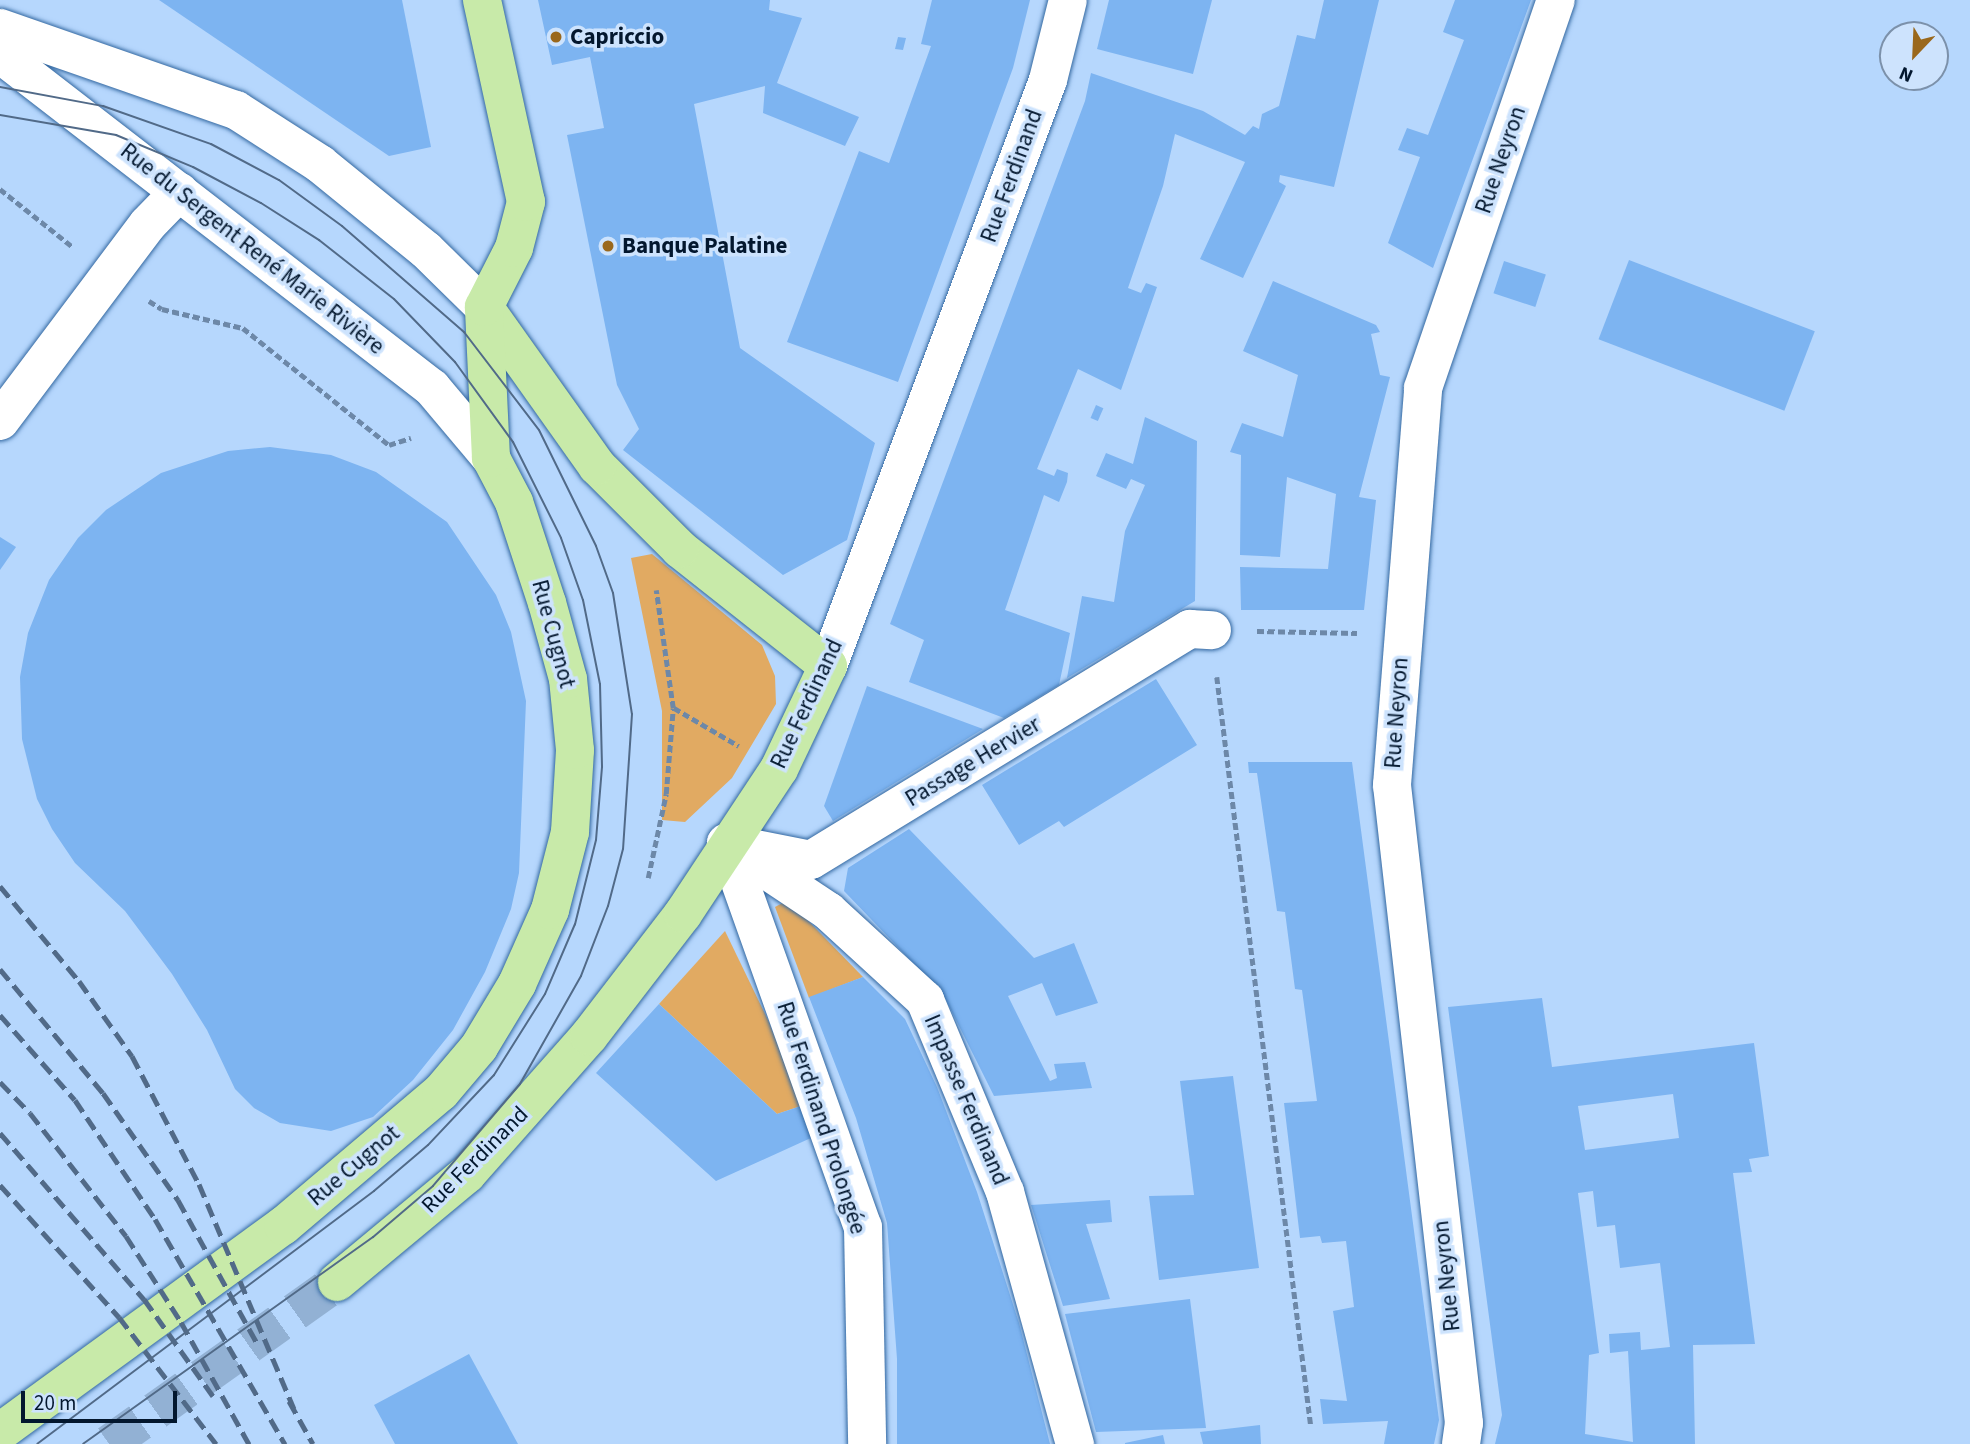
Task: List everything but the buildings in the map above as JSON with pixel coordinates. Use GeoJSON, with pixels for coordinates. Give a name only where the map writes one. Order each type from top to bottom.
{"type":"FeatureCollection","features":[{"type":"Feature","properties":{"kind":"main road","name":"Rue Cugnot"},"geometry":{"type":"LineString","coordinates":[[0,1432],[283,1226],[441,1092],[479,1047],[517,984],[550,910],[570,832],[575,750],[568,679],[514,502],[491,458],[484,307],[514,248],[526,202],[482,0]]}},
{"type":"Feature","properties":{"kind":"main road"},"geometry":{"type":"LineString","coordinates":[[484,307],[597,466],[680,549],[828,666]]}},
{"type":"Feature","properties":{"kind":"main road","name":"Rue Ferdinand"},"geometry":{"type":"LineString","coordinates":[[337,1282],[476,1165],[589,1036],[683,914],[726,843],[779,769],[828,666]]}},
{"type":"Feature","properties":{"kind":"street","name":"Rue Ferdinand"},"geometry":{"type":"LineString","coordinates":[[828,666],[1048,80],[1068,0]]}},
{"type":"Feature","properties":{"kind":"street","name":"Rue Neyron"},"geometry":{"type":"LineString","coordinates":[[1461,1444],[1464,1423],[1392,785],[1423,388],[1556,0]]}},
{"type":"Feature","properties":{"kind":"street"},"geometry":{"type":"LineString","coordinates":[[0,28],[236,110],[320,164],[426,250],[484,307]]}},
{"type":"Feature","properties":{"kind":"street","name":"Rue du Sergent René Marie Rivière"},"geometry":{"type":"LineString","coordinates":[[0,54],[432,388],[463,421],[491,458]]}},
{"type":"Feature","properties":{"kind":"street"},"geometry":{"type":"LineString","coordinates":[[0,421],[109,275],[178,192]]}},
{"type":"Feature","properties":{"kind":"street","name":"Passage Hervier"},"geometry":{"type":"LineString","coordinates":[[726,843],[811,860],[1190,629],[1212,630]]}},
{"type":"Feature","properties":{"kind":"street","name":"Rue Ferdinand Prolongée"},"geometry":{"type":"LineString","coordinates":[[726,843],[863,1227],[867,1444]]}},
{"type":"Feature","properties":{"kind":"street","name":"Impasse Ferdinand"},"geometry":{"type":"LineString","coordinates":[[726,843],[828,911],[925,1000],[1005,1192],[1075,1444]]}},
{"type":"Feature","properties":{"kind":"path"},"geometry":{"type":"LineString","coordinates":[[0,189],[109,275],[162,309],[243,328],[389,445],[463,421]]}},
{"type":"Feature","properties":{"kind":"path"},"geometry":{"type":"LineString","coordinates":[[680,549],[654,593],[673,708],[666,794],[646,885],[683,914]]}},
{"type":"Feature","properties":{"kind":"path"},"geometry":{"type":"LineString","coordinates":[[1212,630],[1311,1426]]}},
{"type":"Feature","properties":{"kind":"path"},"geometry":{"type":"LineString","coordinates":[[1292,631],[1402,634]]}},
{"type":"Feature","properties":{"kind":"path"},"geometry":{"type":"LineString","coordinates":[[673,708],[779,769]]}},
{"type":"Feature","properties":{"kind":"shaded area"},"geometry":{"type":"Polygon","coordinates":[[[652,554],[762,645],[775,676],[776,704],[732,778],[685,822],[662,820],[662,711],[631,558],[652,554]]]}},
{"type":"Feature","properties":{"kind":"shaded area"},"geometry":{"type":"Polygon","coordinates":[[[788,900],[863,977],[809,998],[775,907],[788,900]]]}},
{"type":"Feature","properties":{"kind":"shaded area"},"geometry":{"type":"Polygon","coordinates":[[[725,931],[769,1022],[801,1106],[777,1114],[659,1004],[725,931]]]}},
{"type":"Feature","properties":{"kind":"tunnel"},"geometry":{"type":"LineString","coordinates":[[109,1444],[337,1282]]}},
{"type":"Feature","properties":{"kind":"tram line"},"geometry":{"type":"LineString","coordinates":[[0,87],[103,106],[211,144],[279,180],[342,226],[464,332],[539,430],[596,546],[613,593],[632,714],[623,849],[608,906],[581,976],[520,1084],[433,1186],[373,1237],[83,1444]]}},
{"type":"Feature","properties":{"kind":"tram line"},"geometry":{"type":"LineString","coordinates":[[0,115],[116,135],[193,167],[261,203],[319,240],[394,299],[455,362],[513,442],[561,538],[583,600],[600,684],[602,767],[596,840],[575,924],[545,994],[494,1075],[428,1145],[374,1191],[37,1444]]}},
{"type":"Feature","properties":{"kind":"railway"},"geometry":{"type":"LineString","coordinates":[[0,886],[79,981],[132,1056],[199,1184],[294,1409]]}},
{"type":"Feature","properties":{"kind":"railway"},"geometry":{"type":"LineString","coordinates":[[0,969],[103,1093],[178,1200],[257,1343]]}},
{"type":"Feature","properties":{"kind":"railway"},"geometry":{"type":"LineString","coordinates":[[0,1015],[75,1100],[155,1219],[285,1444]]}},
{"type":"Feature","properties":{"kind":"railway"},"geometry":{"type":"LineString","coordinates":[[0,1082],[30,1113],[126,1236],[181,1322],[249,1444]]}},
{"type":"Feature","properties":{"kind":"railway"},"geometry":{"type":"LineString","coordinates":[[0,1133],[144,1299],[213,1396]]}},
{"type":"Feature","properties":{"kind":"railway"},"geometry":{"type":"LineString","coordinates":[[0,1185],[119,1317],[216,1444]]}},
{"type":"Feature","properties":{"kind":"railway"},"geometry":{"type":"LineString","coordinates":[[289,1401],[313,1444]]}},
{"type":"Feature","properties":{"kind":"place","name":"Capriccio"},"geometry":{"type":"Point","coordinates":[556,37]}},
{"type":"Feature","properties":{"kind":"place","name":"Banque Palatine"},"geometry":{"type":"Point","coordinates":[608,246]}}]}
